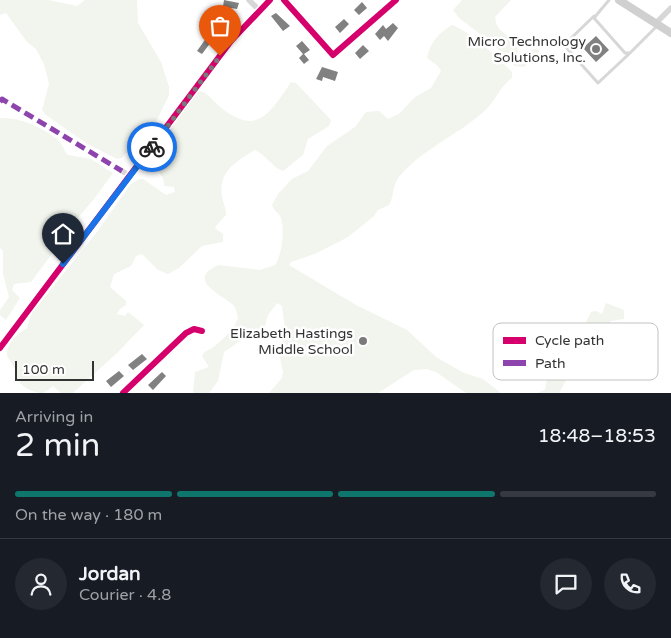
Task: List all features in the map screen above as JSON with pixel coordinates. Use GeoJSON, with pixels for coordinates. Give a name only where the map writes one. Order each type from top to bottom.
{"type":"FeatureCollection","features":[{"type":"Feature","properties":{"kind":"main road"},"geometry":{"type":"LineString","coordinates":[[619,0],[671,33]]}},
{"type":"Feature","properties":{"kind":"street"},"geometry":{"type":"LineString","coordinates":[[249,0],[259,10]]}},
{"type":"Feature","properties":{"kind":"street"},"geometry":{"type":"LineString","coordinates":[[0,348],[231,41],[270,0]]}},
{"type":"Feature","properties":{"kind":"street"},"geometry":{"type":"LineString","coordinates":[[284,0],[333,55],[396,0]]}},
{"type":"Feature","properties":{"kind":"street"},"geometry":{"type":"LineString","coordinates":[[657,24],[671,8]]}},
{"type":"Feature","properties":{"kind":"street"},"geometry":{"type":"LineString","coordinates":[[122,171],[130,176]]}},
{"type":"Feature","properties":{"kind":"street"},"geometry":{"type":"LineString","coordinates":[[123,393],[186,333],[194,329],[202,331]]}},
{"type":"Feature","properties":{"kind":"lane"},"geometry":{"type":"LineString","coordinates":[[609,0],[564,45],[598,83],[657,24]]}},
{"type":"Feature","properties":{"kind":"lane"},"geometry":{"type":"LineString","coordinates":[[594,16],[625,53],[630,53]]}},
{"type":"Feature","properties":{"kind":"shaded area"},"geometry":{"type":"Polygon","coordinates":[[[0,0],[48,0],[77,6],[85,0],[137,0],[138,23],[161,62],[169,87],[169,95],[157,120],[144,129],[122,158],[117,159],[86,143],[46,115],[42,110],[49,84],[44,64],[36,49],[27,42],[6,13],[0,15],[0,0]]]}},
{"type":"Feature","properties":{"kind":"shaded area"},"geometry":{"type":"Polygon","coordinates":[[[462,0],[511,0],[495,17],[497,26],[502,32],[517,42],[518,53],[536,49],[539,50],[538,55],[524,67],[515,66],[492,43],[459,18],[453,10],[462,0]]]}},
{"type":"Feature","properties":{"kind":"shaded area"},"geometry":{"type":"Polygon","coordinates":[[[452,25],[476,39],[492,53],[512,72],[512,78],[482,113],[408,167],[397,180],[389,205],[378,210],[374,216],[348,237],[317,253],[291,262],[289,265],[356,305],[407,330],[436,357],[464,373],[483,379],[501,393],[466,393],[436,372],[427,369],[414,370],[378,393],[269,393],[282,378],[283,372],[280,358],[285,329],[282,306],[277,303],[268,315],[264,329],[246,337],[224,352],[218,381],[209,393],[193,393],[195,372],[209,367],[202,356],[228,334],[238,318],[234,306],[210,288],[205,276],[219,265],[260,270],[275,265],[281,249],[283,236],[281,218],[272,205],[278,194],[292,179],[308,171],[327,146],[355,127],[366,112],[379,111],[388,119],[399,114],[415,97],[431,88],[441,71],[438,66],[427,58],[428,52],[436,38],[452,25]]]}},
{"type":"Feature","properties":{"kind":"shaded area"},"geometry":{"type":"Polygon","coordinates":[[[291,82],[296,83],[331,120],[329,126],[308,139],[303,155],[283,171],[255,150],[230,168],[223,180],[222,187],[226,215],[215,227],[223,234],[223,242],[202,246],[179,268],[168,274],[158,270],[142,254],[136,256],[131,266],[114,274],[110,287],[126,301],[126,305],[117,314],[125,316],[128,312],[144,325],[118,352],[73,393],[61,393],[53,386],[43,393],[39,393],[23,386],[16,377],[17,372],[7,356],[11,342],[27,328],[31,314],[97,232],[130,185],[139,179],[143,179],[166,195],[175,192],[174,187],[164,186],[162,176],[152,162],[152,155],[154,146],[160,137],[193,94],[201,91],[232,115],[243,120],[252,121],[261,118],[276,104],[291,82]]]}},
{"type":"Feature","properties":{"kind":"shaded area"},"geometry":{"type":"Polygon","coordinates":[[[0,118],[15,119],[38,127],[57,139],[68,155],[91,159],[113,173],[94,199],[59,240],[51,255],[31,282],[14,284],[12,290],[20,298],[6,320],[0,315],[0,310],[9,297],[3,274],[3,251],[0,248],[0,118]]]}},
{"type":"Feature","properties":{"kind":"shaded area"},"geometry":{"type":"Polygon","coordinates":[[[606,303],[624,310],[624,319],[609,323],[586,323],[591,312],[596,311],[602,314],[606,303]]]}},
{"type":"Feature","properties":{"kind":"shaded area"},"geometry":{"type":"Polygon","coordinates":[[[547,380],[566,380],[559,393],[537,393],[545,390],[547,380]]]}},
{"type":"Feature","properties":{"kind":"building"},"geometry":{"type":"Polygon","coordinates":[[[224,0],[239,3],[237,9],[231,8],[229,15],[222,13],[224,0]]]}},
{"type":"Feature","properties":{"kind":"building"},"geometry":{"type":"Polygon","coordinates":[[[362,2],[367,8],[359,15],[354,10],[362,2]]]}},
{"type":"Feature","properties":{"kind":"building"},"geometry":{"type":"Polygon","coordinates":[[[276,13],[290,26],[283,31],[271,16],[276,13]]]}},
{"type":"Feature","properties":{"kind":"building"},"geometry":{"type":"Polygon","coordinates":[[[344,19],[349,24],[340,33],[335,27],[344,19]]]}},
{"type":"Feature","properties":{"kind":"building"},"geometry":{"type":"Polygon","coordinates":[[[393,23],[398,28],[388,41],[384,36],[380,40],[375,34],[383,25],[386,29],[393,23]]]}},
{"type":"Feature","properties":{"kind":"building","name":"Micro Technology Solutions, Inc."},"geometry":{"type":"Polygon","coordinates":[[[596,36],[609,50],[596,62],[583,48],[596,36]]]}},
{"type":"Feature","properties":{"kind":"building"},"geometry":{"type":"Polygon","coordinates":[[[207,37],[211,42],[202,54],[197,51],[207,37]]]}},
{"type":"Feature","properties":{"kind":"building"},"geometry":{"type":"Polygon","coordinates":[[[302,41],[310,50],[304,54],[309,60],[304,64],[299,58],[303,54],[296,46],[302,41]]]}},
{"type":"Feature","properties":{"kind":"building"},"geometry":{"type":"Polygon","coordinates":[[[363,45],[369,51],[360,59],[355,53],[363,45]]]}},
{"type":"Feature","properties":{"kind":"building"},"geometry":{"type":"Polygon","coordinates":[[[322,67],[338,72],[335,81],[323,77],[322,81],[316,79],[322,67]]]}},
{"type":"Feature","properties":{"kind":"building"},"geometry":{"type":"Polygon","coordinates":[[[142,354],[147,359],[133,370],[128,365],[142,354]]]}},
{"type":"Feature","properties":{"kind":"building"},"geometry":{"type":"Polygon","coordinates":[[[119,371],[124,376],[111,387],[106,381],[119,371]]]}},
{"type":"Feature","properties":{"kind":"building"},"geometry":{"type":"Polygon","coordinates":[[[162,372],[166,376],[153,390],[148,385],[162,372]]]}},
{"type":"Feature","properties":{"kind":"marked path"},"geometry":{"type":"LineString","coordinates":[[0,102],[2,99],[122,171]]}},
{"type":"Feature","properties":{"kind":"cycle path"},"geometry":{"type":"LineString","coordinates":[[0,348],[231,41],[270,0]]}},
{"type":"Feature","properties":{"kind":"cycle path"},"geometry":{"type":"LineString","coordinates":[[284,0],[333,55],[396,0]]}},
{"type":"Feature","properties":{"kind":"cycle path"},"geometry":{"type":"LineString","coordinates":[[123,393],[186,333],[194,329],[202,331]]}},
{"type":"Feature","properties":{"kind":"way so far"},"geometry":{"type":"LineString","coordinates":[[152,147],[220,56]]}},
{"type":"Feature","properties":{"kind":"place","name":"Micro Technology Solutions, Inc."},"geometry":{"type":"Point","coordinates":[596,49]}},
{"type":"Feature","properties":{"kind":"place","name":"Elizabeth Hastings Middle School"},"geometry":{"type":"Point","coordinates":[363,341]}},
{"type":"Feature","properties":{"kind":"route"},"geometry":{"type":"LineString","coordinates":[[63,264],[152,147]]}}]}
